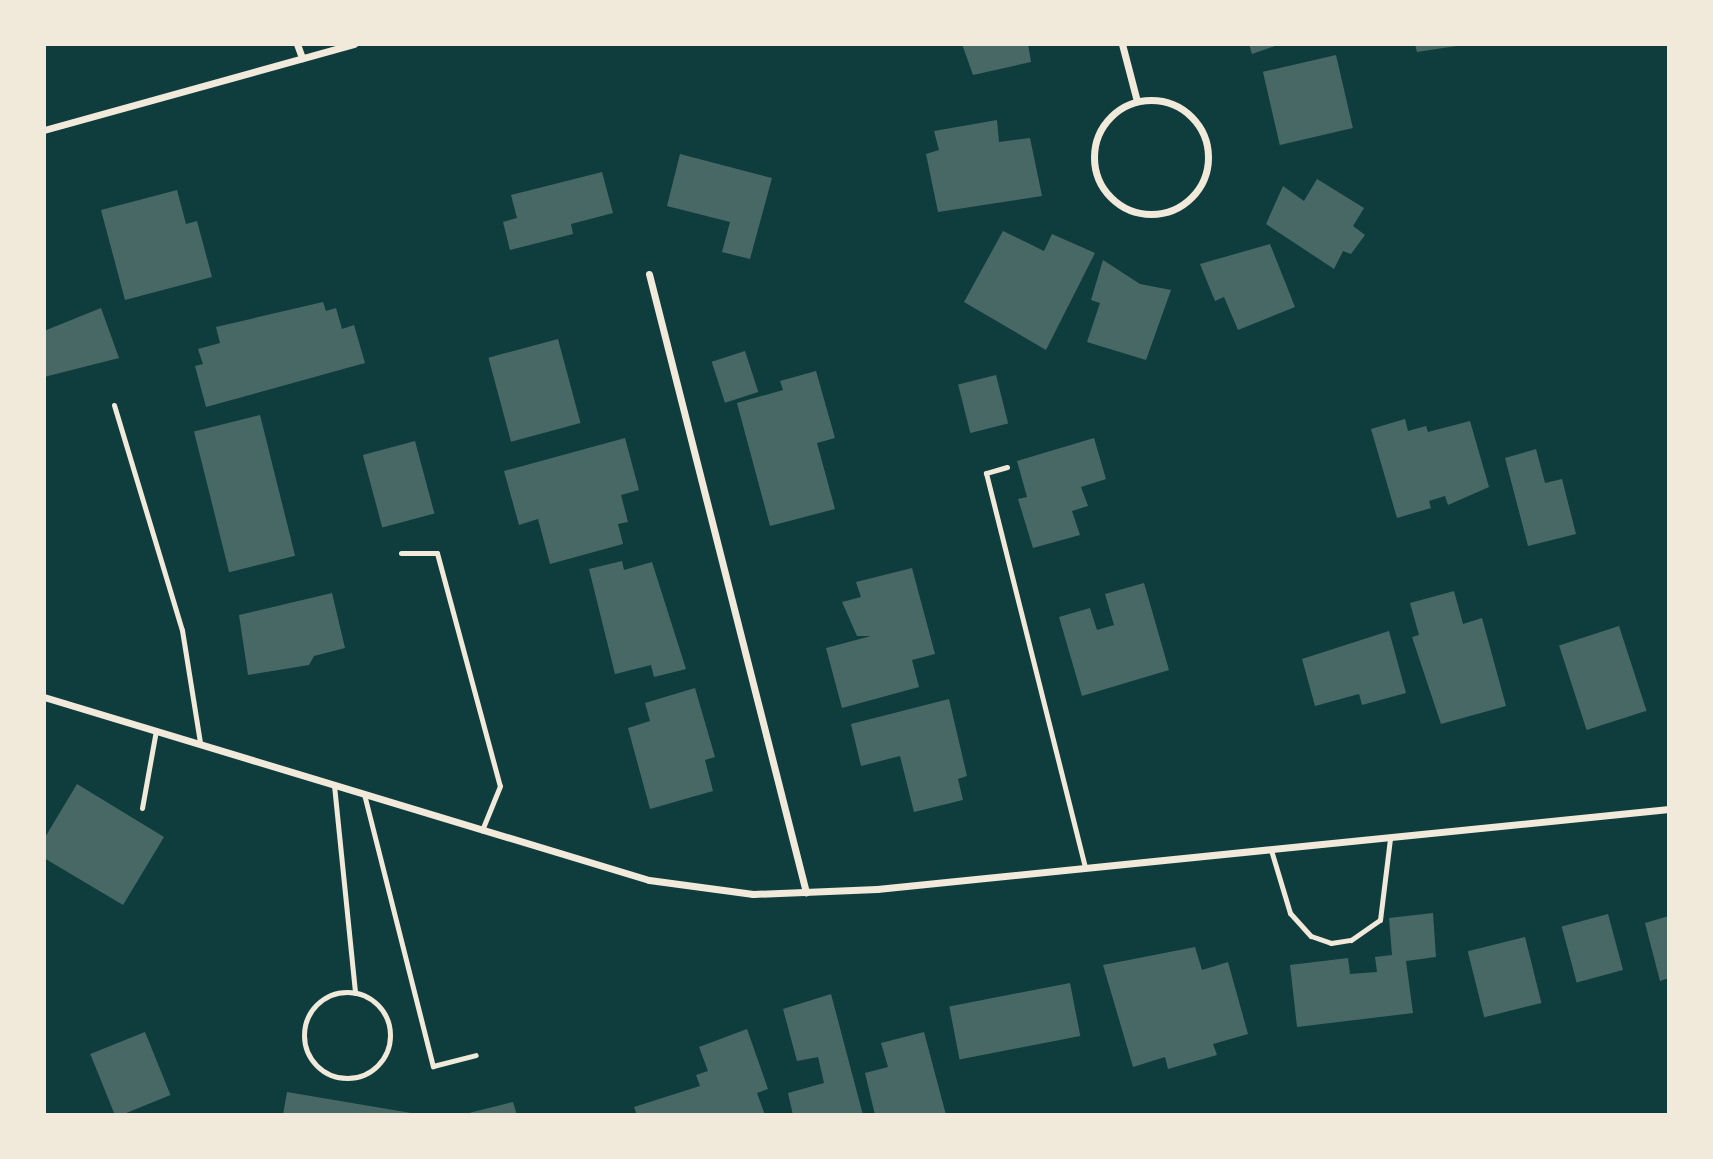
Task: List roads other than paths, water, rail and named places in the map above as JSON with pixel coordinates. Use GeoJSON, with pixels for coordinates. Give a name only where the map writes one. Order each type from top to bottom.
{"type":"FeatureCollection","features":[{"type":"Feature","properties":{"kind":"street"},"geometry":{"type":"LineString","coordinates":[[297,44],[302,58]]}},
{"type":"Feature","properties":{"kind":"street"},"geometry":{"type":"LineString","coordinates":[[44,130],[354,44]]}},
{"type":"Feature","properties":{"kind":"street"},"geometry":{"type":"LineString","coordinates":[[1122,44],[1137,101]]}},
{"type":"Feature","properties":{"kind":"street"},"geometry":{"type":"LineString","coordinates":[[1137,101],[1173,103],[1194,120],[1207,143],[1209,161],[1196,194],[1166,213],[1148,215],[1115,201],[1096,171],[1098,135],[1108,120],[1137,101]]}},
{"type":"Feature","properties":{"kind":"street"},"geometry":{"type":"LineString","coordinates":[[649,274],[806,892]]}},
{"type":"Feature","properties":{"kind":"street"},"geometry":{"type":"LineString","coordinates":[[44,697],[649,880],[753,894],[806,892],[1085,868],[1669,809]]}},
{"type":"Feature","properties":{"kind":"lane"},"geometry":{"type":"LineString","coordinates":[[114,405],[182,630],[200,742]]}},
{"type":"Feature","properties":{"kind":"lane"},"geometry":{"type":"LineString","coordinates":[[1007,467],[986,473],[1085,868]]}},
{"type":"Feature","properties":{"kind":"lane"},"geometry":{"type":"LineString","coordinates":[[401,554],[437,552],[500,786],[482,830]]}},
{"type":"Feature","properties":{"kind":"lane"},"geometry":{"type":"LineString","coordinates":[[142,808],[156,730]]}},
{"type":"Feature","properties":{"kind":"lane"},"geometry":{"type":"LineString","coordinates":[[334,785],[355,993]]}},
{"type":"Feature","properties":{"kind":"lane"},"geometry":{"type":"LineString","coordinates":[[364,794],[433,1066],[476,1055]]}},
{"type":"Feature","properties":{"kind":"lane"},"geometry":{"type":"LineString","coordinates":[[1271,850],[1290,913],[1311,936],[1331,943],[1351,940],[1380,920],[1390,838]]}},
{"type":"Feature","properties":{"kind":"lane"},"geometry":{"type":"LineString","coordinates":[[355,993],[380,1007],[390,1034],[373,1070],[347,1079],[311,1060],[304,1034],[307,1019],[326,998],[355,993]]}}]}
